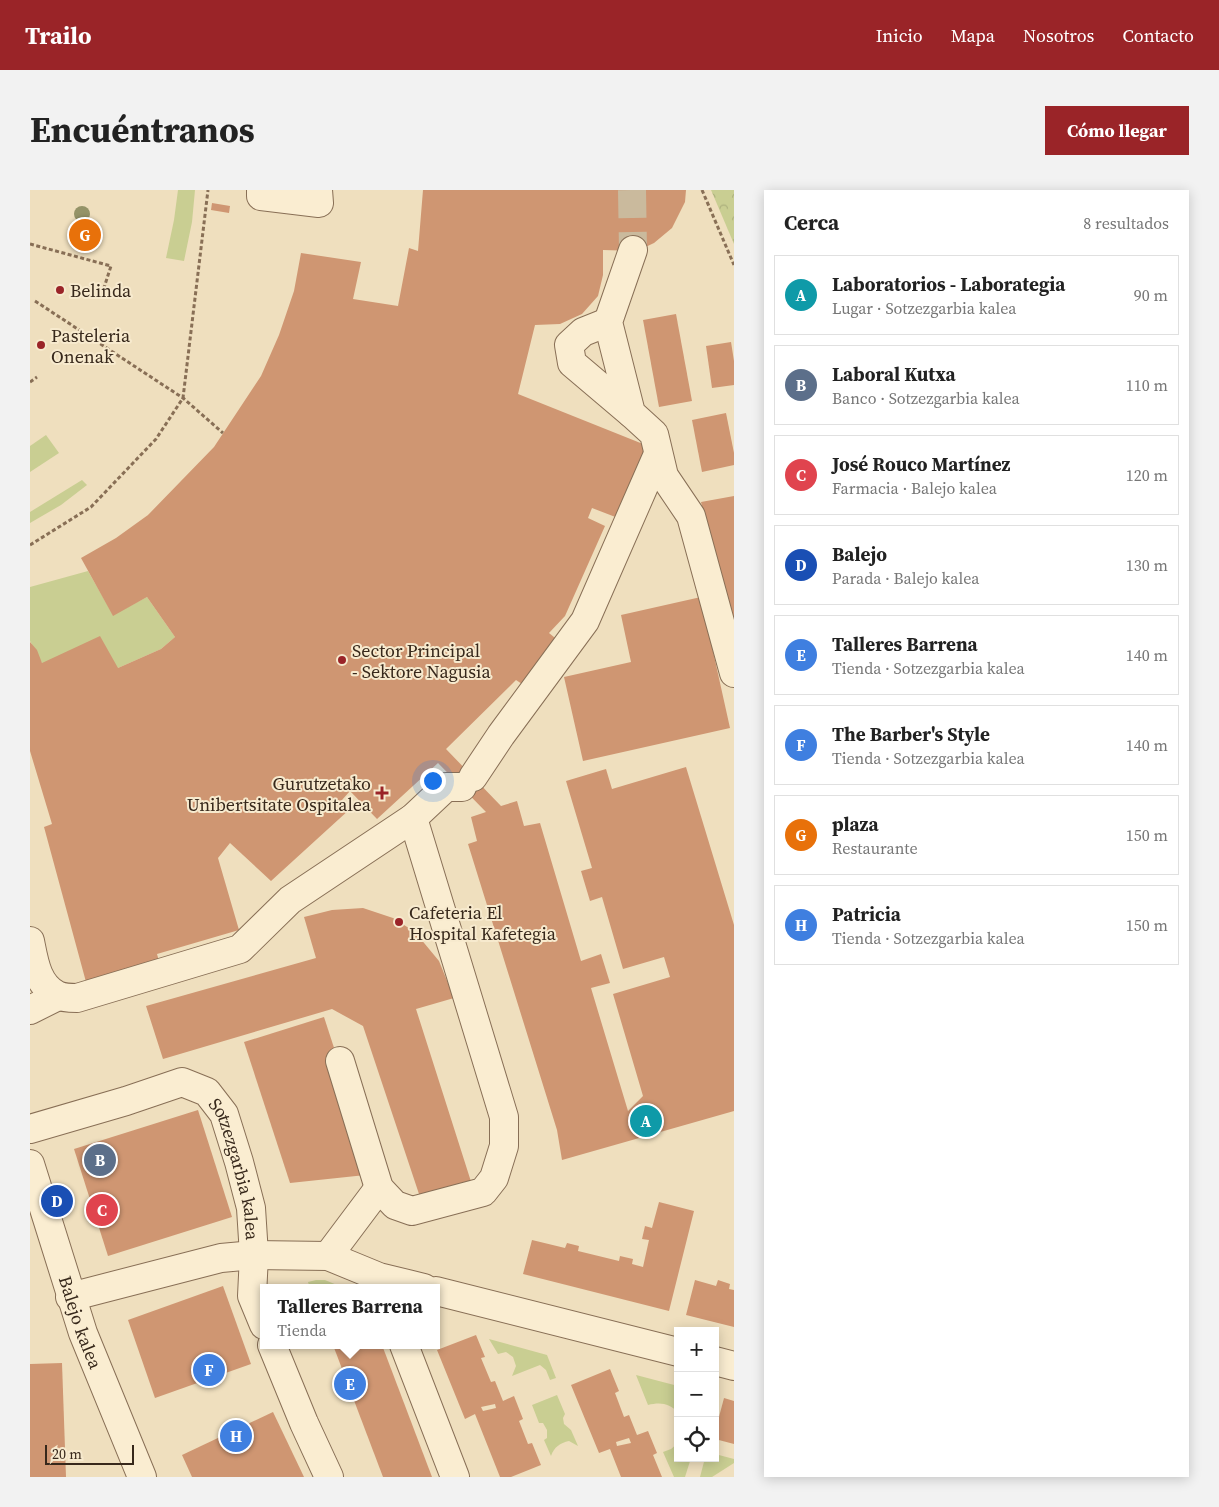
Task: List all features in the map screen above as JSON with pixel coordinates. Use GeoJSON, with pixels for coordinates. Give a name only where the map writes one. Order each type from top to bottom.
{"type":"FeatureCollection","features":[{"type":"Feature","properties":{"kind":"street"},"geometry":{"type":"LineString","coordinates":[[261,190],[262,196],[319,203],[318,190]]}},
{"type":"Feature","properties":{"kind":"street"},"geometry":{"type":"LineString","coordinates":[[630,413],[608,322],[632,250]]}},
{"type":"Feature","properties":{"kind":"street"},"geometry":{"type":"LineString","coordinates":[[608,322],[582,332],[569,345],[572,364],[654,434],[664,476],[690,516],[734,673]]}},
{"type":"Feature","properties":{"kind":"street"},"geometry":{"type":"LineString","coordinates":[[30,941],[37,973],[46,987],[58,996],[77,998],[240,949],[290,900],[413,818],[446,787],[467,782],[585,621],[658,454]]}},
{"type":"Feature","properties":{"kind":"street"},"geometry":{"type":"LineString","coordinates":[[340,1061],[379,1188],[395,1204],[412,1211],[483,1192],[494,1178],[504,1146],[504,1117],[413,818]]}},
{"type":"Feature","properties":{"kind":"street"},"geometry":{"type":"LineString","coordinates":[[30,1010],[58,996]]}},
{"type":"Feature","properties":{"kind":"street","name":"Sotzezgarbia kalea"},"geometry":{"type":"LineString","coordinates":[[30,1129],[126,1101],[182,1082],[207,1092],[224,1114],[251,1208],[254,1256],[252,1296],[260,1315]]}},
{"type":"Feature","properties":{"kind":"street","name":"Balejo kalea"},"geometry":{"type":"LineString","coordinates":[[30,1164],[83,1333],[140,1476]]}},
{"type":"Feature","properties":{"kind":"street"},"geometry":{"type":"LineString","coordinates":[[328,1256],[379,1188]]}},
{"type":"Feature","properties":{"kind":"street","name":"Sotzezgarbia kalea"},"geometry":{"type":"LineString","coordinates":[[70,1296],[221,1258],[254,1256],[328,1256],[380,1282],[395,1284]]}},
{"type":"Feature","properties":{"kind":"street"},"geometry":{"type":"LineString","coordinates":[[440,1292],[674,1351]]}},
{"type":"Feature","properties":{"kind":"street"},"geometry":{"type":"LineString","coordinates":[[274,1349],[304,1423],[329,1477]]}},
{"type":"Feature","properties":{"kind":"street"},"geometry":{"type":"LineString","coordinates":[[406,1349],[455,1477]]}},
{"type":"Feature","properties":{"kind":"street"},"geometry":{"type":"LineString","coordinates":[[719,1363],[734,1366]]}},
{"type":"Feature","properties":{"kind":"path"},"geometry":{"type":"LineString","coordinates":[[30,545],[91,507],[156,439],[183,398],[208,190]]}},
{"type":"Feature","properties":{"kind":"path"},"geometry":{"type":"LineString","coordinates":[[702,190],[734,265]]}},
{"type":"Feature","properties":{"kind":"path"},"geometry":{"type":"LineString","coordinates":[[30,244],[111,266],[101,297]]}},
{"type":"Feature","properties":{"kind":"path"},"geometry":{"type":"LineString","coordinates":[[35,301],[183,398],[223,433]]}},
{"type":"Feature","properties":{"kind":"path"},"geometry":{"type":"LineString","coordinates":[[30,382],[37,377]]}},
{"type":"Feature","properties":{"kind":"green space"},"geometry":{"type":"Polygon","coordinates":[[[178,190],[195,190],[192,222],[184,261],[166,258],[178,190]]]}},
{"type":"Feature","properties":{"kind":"green space"},"geometry":{"type":"Polygon","coordinates":[[[711,190],[734,190],[734,244],[711,190]]]}},
{"type":"Feature","properties":{"kind":"green space"},"geometry":{"type":"Polygon","coordinates":[[[46,435],[59,453],[30,472],[30,446],[46,435]]]}},
{"type":"Feature","properties":{"kind":"green space"},"geometry":{"type":"Polygon","coordinates":[[[82,480],[87,485],[61,505],[30,523],[30,512],[82,480]]]}},
{"type":"Feature","properties":{"kind":"green space"},"geometry":{"type":"Polygon","coordinates":[[[88,571],[113,615],[147,597],[175,637],[161,649],[118,668],[42,663],[30,641],[30,587],[88,571]]]}},
{"type":"Feature","properties":{"kind":"green space"},"geometry":{"type":"Polygon","coordinates":[[[325,1280],[334,1284],[309,1284],[308,1282],[325,1280]]]}},
{"type":"Feature","properties":{"kind":"green space"},"geometry":{"type":"Polygon","coordinates":[[[489,1339],[547,1355],[556,1378],[550,1380],[546,1370],[540,1365],[512,1376],[516,1366],[513,1357],[506,1352],[498,1354],[489,1339]]]}},
{"type":"Feature","properties":{"kind":"green space"},"geometry":{"type":"Polygon","coordinates":[[[636,1375],[674,1385],[674,1409],[664,1404],[648,1405],[636,1375]]]}},
{"type":"Feature","properties":{"kind":"green space"},"geometry":{"type":"Polygon","coordinates":[[[557,1395],[565,1414],[563,1418],[564,1424],[571,1430],[578,1446],[569,1441],[563,1443],[556,1448],[551,1456],[544,1440],[547,1438],[547,1430],[543,1423],[539,1423],[532,1405],[557,1395]]]}},
{"type":"Feature","properties":{"kind":"green space"},"geometry":{"type":"Polygon","coordinates":[[[674,1446],[674,1462],[690,1462],[685,1477],[674,1477],[663,1452],[674,1446]]]}},
{"type":"Feature","properties":{"kind":"green space"},"geometry":{"type":"Polygon","coordinates":[[[719,1455],[734,1459],[734,1463],[712,1477],[700,1477],[704,1462],[719,1462],[719,1455]]]}},
{"type":"Feature","properties":{"kind":"building","name":"Sector Principal - Sektore Nagusia"},"geometry":{"type":"Polygon","coordinates":[[[423,190],[686,190],[685,202],[672,228],[654,243],[637,251],[603,250],[603,275],[598,296],[582,314],[560,324],[535,325],[518,394],[648,446],[618,518],[592,508],[588,518],[605,526],[565,616],[549,633],[560,642],[528,688],[516,680],[446,749],[501,806],[517,801],[524,826],[540,823],[581,961],[601,954],[610,983],[591,988],[628,1111],[643,1096],[613,994],[670,977],[664,957],[623,969],[602,897],[590,901],[581,871],[592,868],[566,781],[606,769],[612,789],[686,767],[734,925],[734,1111],[562,1160],[557,1130],[468,844],[477,841],[471,817],[486,812],[438,763],[377,819],[350,791],[342,800],[350,809],[271,881],[230,843],[218,858],[239,930],[157,954],[162,972],[89,993],[44,827],[52,824],[30,751],[30,642],[37,650],[42,663],[100,636],[118,668],[161,649],[175,637],[147,597],[113,616],[81,558],[116,538],[148,515],[214,447],[261,376],[279,335],[294,291],[301,253],[361,262],[353,299],[398,306],[409,248],[418,251],[423,190]]]}},
{"type":"Feature","properties":{"kind":"building"},"geometry":{"type":"Polygon","coordinates":[[[212,203],[230,206],[229,213],[211,210],[212,203]]]}},
{"type":"Feature","properties":{"kind":"building"},"geometry":{"type":"Polygon","coordinates":[[[676,314],[692,401],[659,407],[643,320],[676,314]]]}},
{"type":"Feature","properties":{"kind":"building"},"geometry":{"type":"Polygon","coordinates":[[[731,342],[734,361],[734,385],[712,388],[706,346],[731,342]]]}},
{"type":"Feature","properties":{"kind":"building"},"geometry":{"type":"Polygon","coordinates":[[[726,413],[734,453],[734,465],[702,472],[692,420],[726,413]]]}},
{"type":"Feature","properties":{"kind":"building"},"geometry":{"type":"Polygon","coordinates":[[[734,496],[734,619],[733,619],[701,502],[734,496]]]}},
{"type":"Feature","properties":{"kind":"building"},"geometry":{"type":"Polygon","coordinates":[[[701,597],[730,728],[583,761],[564,677],[631,662],[621,615],[701,597]]]}},
{"type":"Feature","properties":{"kind":"building"},"geometry":{"type":"Polygon","coordinates":[[[363,908],[393,918],[415,932],[439,961],[454,998],[416,1009],[474,1191],[423,1206],[363,1026],[332,1009],[163,1059],[146,1006],[316,958],[304,917],[332,910],[363,908]]]}},
{"type":"Feature","properties":{"kind":"building"},"geometry":{"type":"Polygon","coordinates":[[[324,1017],[375,1174],[290,1183],[244,1042],[324,1017]]]}},
{"type":"Feature","properties":{"kind":"building"},"geometry":{"type":"Polygon","coordinates":[[[198,1110],[232,1217],[108,1256],[74,1149],[198,1110]]]}},
{"type":"Feature","properties":{"kind":"building"},"geometry":{"type":"Polygon","coordinates":[[[659,1202],[694,1211],[669,1311],[523,1274],[532,1240],[565,1248],[567,1243],[579,1246],[578,1251],[619,1261],[620,1256],[633,1259],[632,1264],[643,1267],[649,1240],[642,1239],[645,1226],[652,1228],[659,1202]]]}},
{"type":"Feature","properties":{"kind":"building"},"geometry":{"type":"Polygon","coordinates":[[[695,1280],[716,1286],[718,1280],[730,1284],[729,1289],[734,1290],[734,1327],[686,1315],[695,1280]]]}},
{"type":"Feature","properties":{"kind":"building"},"geometry":{"type":"Polygon","coordinates":[[[223,1286],[251,1364],[155,1398],[128,1320],[223,1286]]]}},
{"type":"Feature","properties":{"kind":"building"},"geometry":{"type":"Polygon","coordinates":[[[476,1335],[485,1357],[481,1358],[491,1382],[495,1381],[503,1401],[514,1396],[523,1419],[519,1421],[528,1444],[532,1443],[541,1465],[511,1477],[500,1477],[475,1414],[465,1419],[437,1350],[476,1335]],[[495,1404],[481,1407],[483,1411],[496,1408],[495,1404]]]}},
{"type":"Feature","properties":{"kind":"building"},"geometry":{"type":"Polygon","coordinates":[[[335,1349],[384,1349],[432,1477],[383,1477],[335,1349]]]}},
{"type":"Feature","properties":{"kind":"building"},"geometry":{"type":"Polygon","coordinates":[[[62,1363],[66,1477],[30,1477],[30,1364],[62,1363]]]}},
{"type":"Feature","properties":{"kind":"building"},"geometry":{"type":"Polygon","coordinates":[[[610,1369],[619,1391],[615,1393],[624,1417],[629,1415],[637,1435],[648,1431],[657,1453],[653,1455],[662,1477],[621,1477],[610,1449],[599,1453],[571,1385],[610,1369]],[[629,1438],[616,1442],[617,1446],[631,1443],[629,1438]]]}},
{"type":"Feature","properties":{"kind":"building"},"geometry":{"type":"Polygon","coordinates":[[[724,1398],[734,1401],[734,1444],[719,1440],[719,1417],[724,1398]]]}},
{"type":"Feature","properties":{"kind":"building"},"geometry":{"type":"Polygon","coordinates":[[[273,1412],[304,1477],[192,1477],[182,1455],[273,1412]]]}},
{"type":"Feature","properties":{"kind":"tunnel"},"geometry":{"type":"LineString","coordinates":[[632,190],[633,250]]}},
{"type":"Feature","properties":{"kind":"place","name":"plaza"},"geometry":{"type":"Point","coordinates":[85,235]}},
{"type":"Feature","properties":{"kind":"place","name":"Belinda"},"geometry":{"type":"Point","coordinates":[60,290]}},
{"type":"Feature","properties":{"kind":"place","name":"Pasteleria Onenak"},"geometry":{"type":"Point","coordinates":[41,345]}},
{"type":"Feature","properties":{"kind":"place","name":"Sector Principal - Sektore Nagusia"},"geometry":{"type":"Point","coordinates":[342,660]}},
{"type":"Feature","properties":{"kind":"place","name":"Gurutzetako Unibertsitate Ospitalea"},"geometry":{"type":"Point","coordinates":[382,793]}},
{"type":"Feature","properties":{"kind":"place","name":"Cafeteria El Hospital Kafetegia"},"geometry":{"type":"Point","coordinates":[399,922]}},
{"type":"Feature","properties":{"kind":"place","name":"Laboratorios - Laborategia"},"geometry":{"type":"Point","coordinates":[646,1121]}},
{"type":"Feature","properties":{"kind":"place","name":"Laboral Kutxa"},"geometry":{"type":"Point","coordinates":[100,1160]}},
{"type":"Feature","properties":{"kind":"place","name":"Balejo"},"geometry":{"type":"Point","coordinates":[57,1201]}},
{"type":"Feature","properties":{"kind":"place","name":"José Rouco Martínez"},"geometry":{"type":"Point","coordinates":[102,1210]}},
{"type":"Feature","properties":{"kind":"place","name":"The Barber's Style"},"geometry":{"type":"Point","coordinates":[209,1370]}},
{"type":"Feature","properties":{"kind":"place","name":"Talleres Barrena"},"geometry":{"type":"Point","coordinates":[350,1384]}},
{"type":"Feature","properties":{"kind":"place","name":"Patricia"},"geometry":{"type":"Point","coordinates":[236,1436]}}]}
